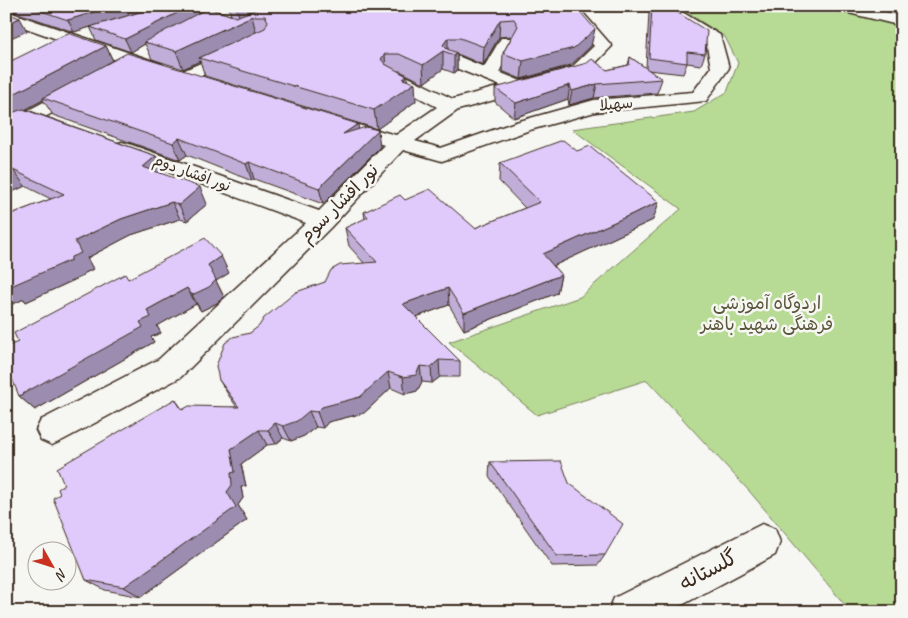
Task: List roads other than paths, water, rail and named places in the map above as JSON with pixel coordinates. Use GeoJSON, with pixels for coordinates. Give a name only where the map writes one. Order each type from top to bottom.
{"type":"FeatureCollection","features":[{"type":"Feature","properties":{"kind":"street"},"geometry":{"type":"LineString","coordinates":[[7,16],[23,6]]}},
{"type":"Feature","properties":{"kind":"street"},"geometry":{"type":"LineString","coordinates":[[180,35],[236,6]]}},
{"type":"Feature","properties":{"kind":"street","name":"نور افشار سوم"},"geometry":{"type":"LineString","coordinates":[[52,430],[170,368],[323,221],[397,144],[451,106],[578,70],[602,46],[568,6]]}},
{"type":"Feature","properties":{"kind":"street","name":"سهیلا"},"geometry":{"type":"LineString","coordinates":[[324,121],[397,144],[442,155],[523,126],[594,106],[699,97],[720,68],[714,39],[664,8],[644,6]]}},
{"type":"Feature","properties":{"kind":"street"},"geometry":{"type":"LineString","coordinates":[[837,6],[902,21]]}},
{"type":"Feature","properties":{"kind":"street"},"geometry":{"type":"LineString","coordinates":[[7,16],[73,40],[116,70],[184,77],[208,84]]}},
{"type":"Feature","properties":{"kind":"street"},"geometry":{"type":"LineString","coordinates":[[214,18],[232,24]]}},
{"type":"Feature","properties":{"kind":"street"},"geometry":{"type":"LineString","coordinates":[[73,40],[101,32]]}},
{"type":"Feature","properties":{"kind":"street"},"geometry":{"type":"LineString","coordinates":[[488,74],[507,42]]}},
{"type":"Feature","properties":{"kind":"street"},"geometry":{"type":"LineString","coordinates":[[184,77],[255,43]]}},
{"type":"Feature","properties":{"kind":"street"},"geometry":{"type":"LineString","coordinates":[[6,130],[156,48]]}},
{"type":"Feature","properties":{"kind":"street"},"geometry":{"type":"LineString","coordinates":[[454,61],[519,87]]}},
{"type":"Feature","properties":{"kind":"street"},"geometry":{"type":"LineString","coordinates":[[394,77],[451,106]]}},
{"type":"Feature","properties":{"kind":"street"},"geometry":{"type":"LineString","coordinates":[[34,116],[62,126]]}},
{"type":"Feature","properties":{"kind":"street","name":"نور افشار دوم"},"geometry":{"type":"LineString","coordinates":[[99,139],[323,221]]}},
{"type":"Feature","properties":{"kind":"street","name":"گلستانه"},"geometry":{"type":"LineString","coordinates":[[628,612],[762,542]]}},
{"type":"Feature","properties":{"kind":"park label","name":"اردوگاه آموزشی فرهنگی شهید باهنر"},"geometry":{"type":"Point","coordinates":[767,313]}}]}
